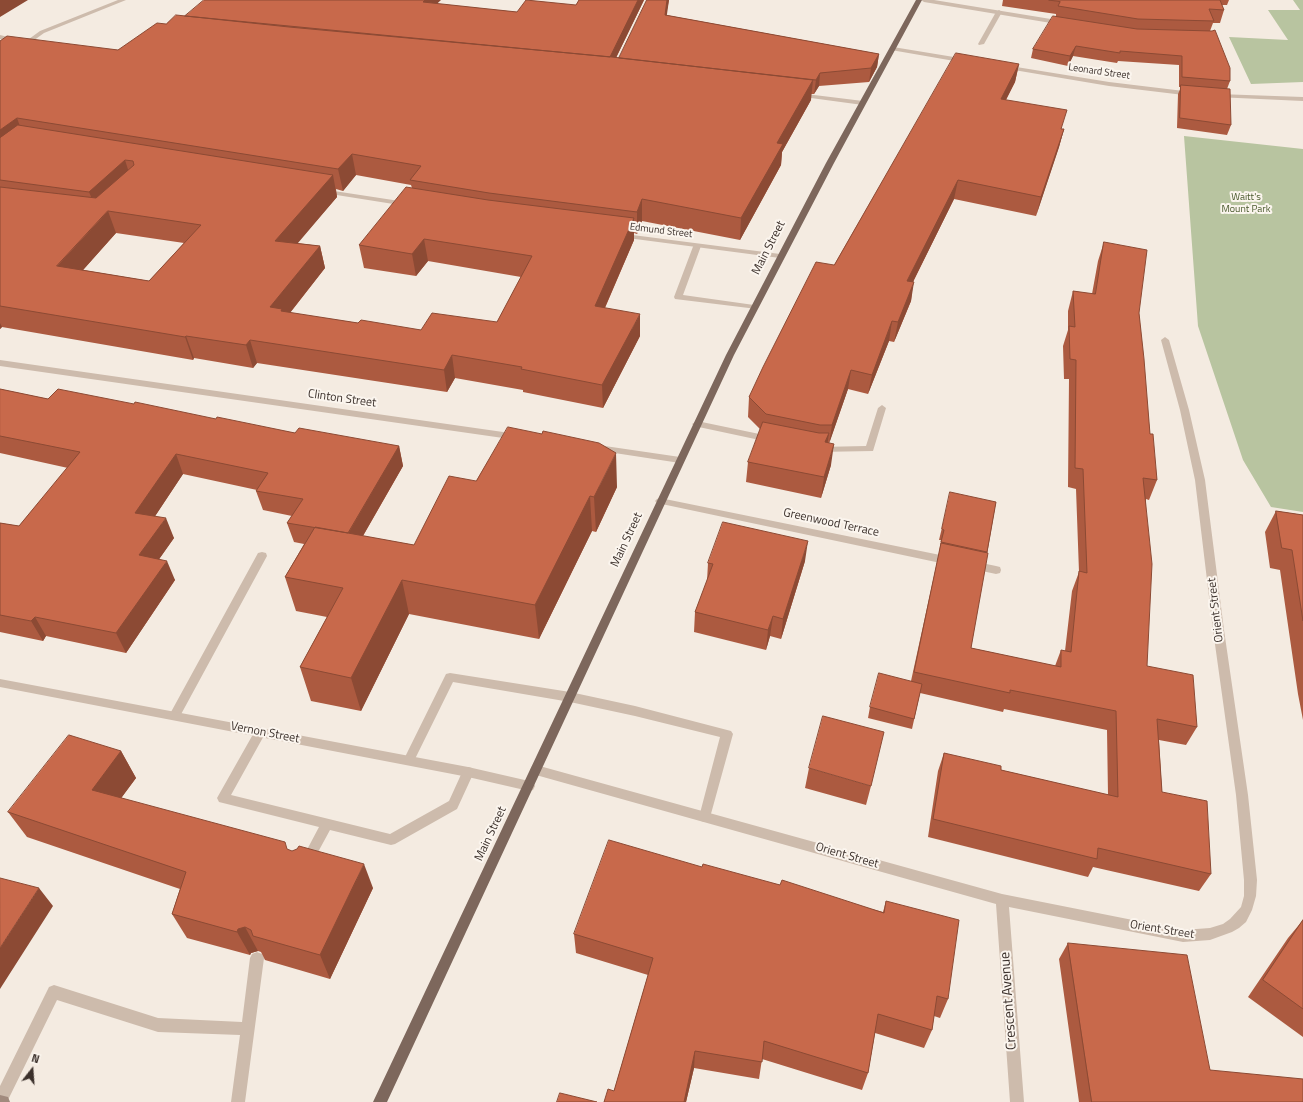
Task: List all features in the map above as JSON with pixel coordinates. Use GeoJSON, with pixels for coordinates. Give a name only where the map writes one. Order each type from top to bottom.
{"type":"FeatureCollection","features":[{"type":"Feature","properties":{"kind":"main road","name":"Main Street"},"geometry":{"type":"LineString","coordinates":[[380,1102],[529,786],[660,501],[754,307],[780,256],[919,0]]}},
{"type":"Feature","properties":{"kind":"street"},"geometry":{"type":"LineString","coordinates":[[2,60],[42,32],[124,0]]}},
{"type":"Feature","properties":{"kind":"street"},"geometry":{"type":"LineString","coordinates":[[924,0],[1071,24]]}},
{"type":"Feature","properties":{"kind":"street"},"geometry":{"type":"LineString","coordinates":[[981,44],[999,12]]}},
{"type":"Feature","properties":{"kind":"street"},"geometry":{"type":"LineString","coordinates":[[0,37],[29,42]]}},
{"type":"Feature","properties":{"kind":"street"},"geometry":{"type":"LineString","coordinates":[[893,49],[977,63]]}},
{"type":"Feature","properties":{"kind":"street","name":"Leonard Street"},"geometry":{"type":"LineString","coordinates":[[998,66],[1109,84],[1198,94]]}},
{"type":"Feature","properties":{"kind":"street"},"geometry":{"type":"LineString","coordinates":[[792,95],[863,103]]}},
{"type":"Feature","properties":{"kind":"street"},"geometry":{"type":"LineString","coordinates":[[1212,96],[1303,99]]}},
{"type":"Feature","properties":{"kind":"street"},"geometry":{"type":"LineString","coordinates":[[317,190],[412,205]]}},
{"type":"Feature","properties":{"kind":"street","name":"Edmund Street"},"geometry":{"type":"LineString","coordinates":[[614,235],[780,256]]}},
{"type":"Feature","properties":{"kind":"street"},"geometry":{"type":"LineString","coordinates":[[698,246],[678,298],[754,307]]}},
{"type":"Feature","properties":{"kind":"street","name":"Orient Street"},"geometry":{"type":"LineString","coordinates":[[536,770],[1002,900],[1193,937],[1204,936],[1221,930],[1243,916],[1247,909],[1251,878],[1246,822],[1220,642],[1200,481],[1178,382],[1166,340]]}},
{"type":"Feature","properties":{"kind":"street","name":"Clinton Street"},"geometry":{"type":"LineString","coordinates":[[0,363],[529,438]]}},
{"type":"Feature","properties":{"kind":"street"},"geometry":{"type":"LineString","coordinates":[[810,448],[832,450],[870,449],[882,408]]}},
{"type":"Feature","properties":{"kind":"street"},"geometry":{"type":"LineString","coordinates":[[697,424],[780,441]]}},
{"type":"Feature","properties":{"kind":"street"},"geometry":{"type":"LineString","coordinates":[[592,448],[680,460]]}},
{"type":"Feature","properties":{"kind":"street","name":"Greenwood Terrace"},"geometry":{"type":"LineString","coordinates":[[660,501],[996,570]]}},
{"type":"Feature","properties":{"kind":"street"},"geometry":{"type":"LineString","coordinates":[[175,715],[262,556]]}},
{"type":"Feature","properties":{"kind":"street"},"geometry":{"type":"LineString","coordinates":[[409,760],[450,678],[570,697],[635,711],[727,734],[705,817]]}},
{"type":"Feature","properties":{"kind":"street","name":"Vernon Street"},"geometry":{"type":"LineString","coordinates":[[0,683],[409,760],[529,786]]}},
{"type":"Feature","properties":{"kind":"street"},"geometry":{"type":"LineString","coordinates":[[260,732],[223,798],[391,840],[453,805],[468,772]]}},
{"type":"Feature","properties":{"kind":"street"},"geometry":{"type":"LineString","coordinates":[[302,869],[327,824]]}},
{"type":"Feature","properties":{"kind":"street","name":"Crescent Avenue"},"geometry":{"type":"LineString","coordinates":[[1002,900],[1016,1102]]}},
{"type":"Feature","properties":{"kind":"street"},"geometry":{"type":"LineString","coordinates":[[238,1102],[257,958]]}},
{"type":"Feature","properties":{"kind":"street"},"geometry":{"type":"LineString","coordinates":[[3,1102],[0,1101],[54,992],[158,1025],[248,1029]]}},
{"type":"Feature","properties":{"kind":"green space"},"geometry":{"type":"Polygon","coordinates":[[[1293,0],[1303,0],[1303,82],[1251,84],[1229,37],[1288,40],[1268,10],[1300,10],[1293,0]]]}},
{"type":"Feature","properties":{"kind":"green space","name":"Waitt's Mount Park"},"geometry":{"type":"Polygon","coordinates":[[[1184,136],[1303,149],[1303,512],[1271,507],[1243,460],[1198,326],[1184,136]]]}},
{"type":"Feature","properties":{"kind":"building"},"geometry":{"type":"Polygon","coordinates":[[[204,0],[425,0],[423,2],[517,12],[526,0],[576,5],[579,0],[638,0],[610,57],[185,16],[204,0]]]}},
{"type":"Feature","properties":{"kind":"building"},"geometry":{"type":"Polygon","coordinates":[[[647,0],[667,0],[665,15],[879,54],[871,68],[820,73],[816,80],[619,58],[647,0]]]}},
{"type":"Feature","properties":{"kind":"building"},"geometry":{"type":"Polygon","coordinates":[[[1049,0],[1220,0],[1224,10],[1209,9],[1214,21],[1138,19],[1058,6],[1060,2],[1049,0]]]}},
{"type":"Feature","properties":{"kind":"building"},"geometry":{"type":"Polygon","coordinates":[[[176,15],[612,57],[813,80],[777,143],[783,144],[741,218],[642,199],[637,212],[489,193],[410,180],[421,166],[352,154],[338,169],[17,118],[0,130],[0,41],[7,36],[118,50],[157,23],[166,24],[176,15]]]}},
{"type":"Feature","properties":{"kind":"building"},"geometry":{"type":"Polygon","coordinates":[[[1053,16],[1137,29],[1215,30],[1230,68],[1230,81],[1182,77],[1182,56],[1120,51],[1120,53],[1076,46],[1070,56],[1033,49],[1053,16]]]}},
{"type":"Feature","properties":{"kind":"building"},"geometry":{"type":"Polygon","coordinates":[[[956,53],[1019,64],[1001,99],[1067,110],[1061,129],[1064,129],[1041,197],[958,180],[907,281],[914,282],[898,322],[892,321],[872,375],[851,370],[832,425],[820,425],[766,414],[749,397],[816,262],[834,265],[956,53]]]}},
{"type":"Feature","properties":{"kind":"building"},"geometry":{"type":"Polygon","coordinates":[[[1181,85],[1230,89],[1231,125],[1180,118],[1181,85]]]}},
{"type":"Feature","properties":{"kind":"building"},"geometry":{"type":"Polygon","coordinates":[[[18,125],[333,175],[275,241],[320,246],[270,307],[282,309],[281,311],[358,323],[361,320],[421,330],[432,313],[497,322],[532,256],[424,239],[412,254],[359,245],[406,187],[488,200],[634,218],[595,306],[640,314],[602,385],[521,369],[522,367],[452,355],[444,370],[250,340],[246,345],[185,337],[0,306],[0,187],[96,198],[134,165],[133,161],[125,160],[89,192],[0,180],[0,138],[18,125]],[[108,211],[57,266],[149,281],[201,225],[108,211]]]}},
{"type":"Feature","properties":{"kind":"building"},"geometry":{"type":"Polygon","coordinates":[[[1104,242],[1147,250],[1139,313],[1150,434],[1153,434],[1157,480],[1143,478],[1152,564],[1147,666],[1193,675],[1197,727],[1157,719],[1162,792],[1207,801],[1211,874],[1098,848],[1097,859],[933,819],[944,753],[1001,766],[1001,770],[1118,797],[1116,711],[1010,690],[1010,693],[914,672],[941,543],[988,553],[971,648],[1061,667],[1061,650],[1071,652],[1079,571],[1087,573],[1083,469],[1075,468],[1076,360],[1070,359],[1069,326],[1075,327],[1073,291],[1095,294],[1104,242]]]}},
{"type":"Feature","properties":{"kind":"building"},"geometry":{"type":"Polygon","coordinates":[[[0,389],[48,399],[58,389],[134,404],[135,402],[216,419],[217,417],[295,433],[299,428],[399,446],[348,533],[287,523],[303,499],[256,491],[268,473],[176,454],[135,513],[166,518],[139,555],[167,561],[116,633],[35,617],[31,621],[0,615],[0,523],[19,526],[80,452],[0,436],[0,389]]]}},
{"type":"Feature","properties":{"kind":"building"},"geometry":{"type":"Polygon","coordinates":[[[763,422],[819,433],[829,433],[825,442],[834,444],[824,477],[748,462],[763,422]]]}},
{"type":"Feature","properties":{"kind":"building"},"geometry":{"type":"Polygon","coordinates":[[[508,427],[542,434],[543,431],[599,443],[616,453],[594,497],[590,496],[535,605],[402,580],[351,678],[300,667],[343,588],[285,577],[315,527],[414,545],[449,476],[476,481],[508,427]]]}},
{"type":"Feature","properties":{"kind":"building"},"geometry":{"type":"Polygon","coordinates":[[[950,492],[996,502],[987,552],[941,542],[944,530],[942,529],[950,492]]]}},
{"type":"Feature","properties":{"kind":"building"},"geometry":{"type":"Polygon","coordinates":[[[1276,511],[1303,515],[1303,621],[1292,550],[1282,548],[1276,511]]]}},
{"type":"Feature","properties":{"kind":"building"},"geometry":{"type":"Polygon","coordinates":[[[723,522],[808,541],[783,619],[773,616],[768,630],[695,612],[713,564],[708,563],[723,522]]]}},
{"type":"Feature","properties":{"kind":"building"},"geometry":{"type":"Polygon","coordinates":[[[879,673],[922,684],[914,719],[870,707],[879,673]]]}},
{"type":"Feature","properties":{"kind":"building"},"geometry":{"type":"Polygon","coordinates":[[[823,716],[884,732],[871,786],[809,768],[823,716]]]}},
{"type":"Feature","properties":{"kind":"building"},"geometry":{"type":"Polygon","coordinates":[[[69,735],[121,751],[92,790],[285,842],[287,849],[292,851],[297,849],[299,846],[364,864],[320,955],[253,936],[251,930],[245,927],[238,929],[237,932],[172,914],[186,872],[8,812],[69,735]]]}},
{"type":"Feature","properties":{"kind":"building"},"geometry":{"type":"Polygon","coordinates":[[[609,840],[702,867],[703,864],[780,885],[782,880],[884,913],[886,901],[959,920],[948,999],[937,996],[932,1030],[878,1014],[868,1073],[764,1041],[762,1062],[695,1051],[684,1102],[604,1102],[608,1089],[614,1091],[653,958],[574,934],[609,840]]]}},
{"type":"Feature","properties":{"kind":"building"},"geometry":{"type":"Polygon","coordinates":[[[0,878],[39,888],[0,948],[0,878]]]}},
{"type":"Feature","properties":{"kind":"building"},"geometry":{"type":"Polygon","coordinates":[[[1303,920],[1303,1009],[1263,980],[1303,920]]]}},
{"type":"Feature","properties":{"kind":"building"},"geometry":{"type":"Polygon","coordinates":[[[1068,943],[1187,955],[1210,1070],[1303,1079],[1303,1102],[1092,1102],[1068,943]]]}},
{"type":"Feature","properties":{"kind":"building"},"geometry":{"type":"Polygon","coordinates":[[[560,1093],[597,1102],[557,1102],[560,1093]]]}}]}
